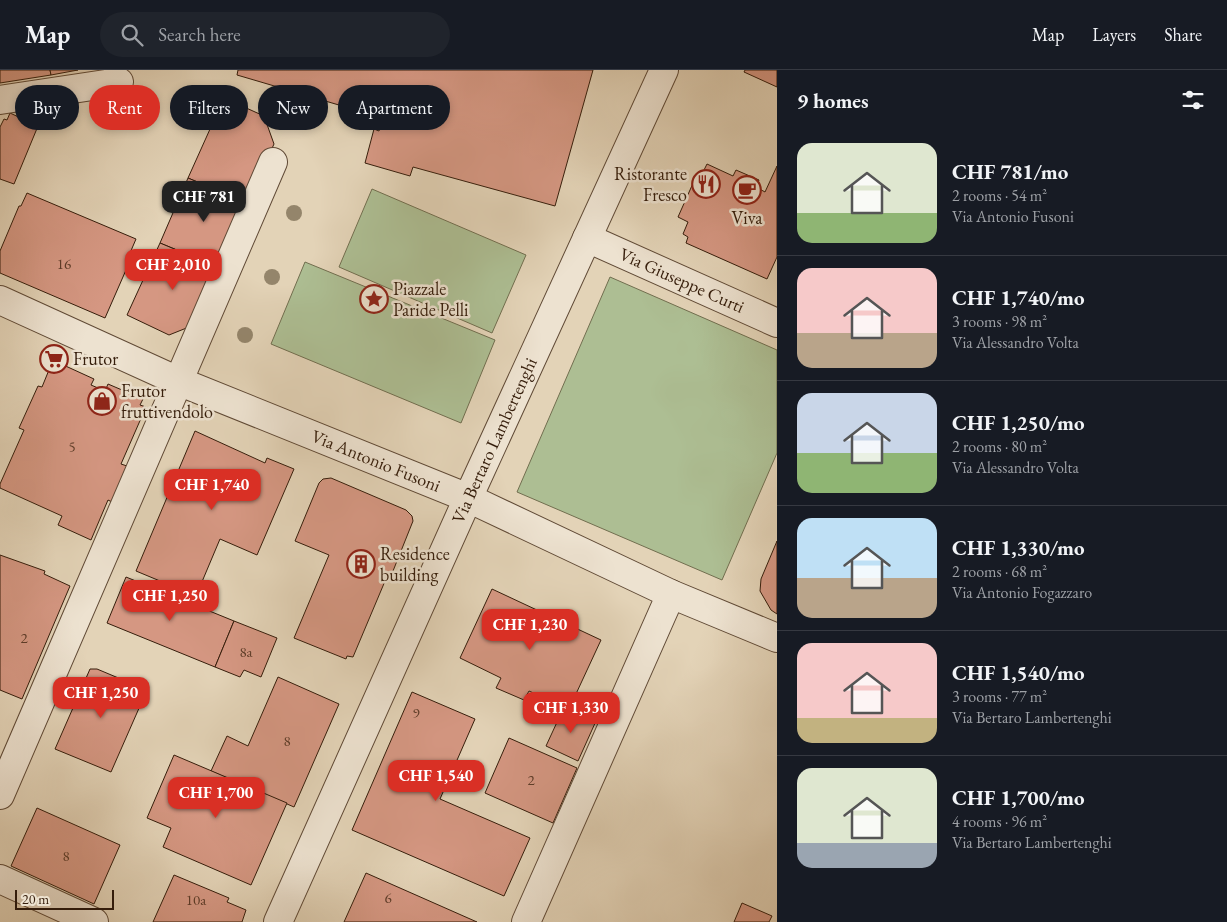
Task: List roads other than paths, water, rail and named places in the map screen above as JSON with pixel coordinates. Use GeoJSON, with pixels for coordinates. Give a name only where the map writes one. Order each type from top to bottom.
{"type":"FeatureCollection","features":[{"type":"Feature","properties":{"kind":"street","name":"Via Bertaro Lambertenghi"},"geometry":{"type":"LineString","coordinates":[[278,922],[468,498],[664,70]]}},
{"type":"Feature","properties":{"kind":"street"},"geometry":{"type":"LineString","coordinates":[[0,100],[119,82]]}},
{"type":"Feature","properties":{"kind":"street"},"geometry":{"type":"LineString","coordinates":[[0,795],[273,162]]}},
{"type":"Feature","properties":{"kind":"street","name":"Via Giuseppe Curti"},"geometry":{"type":"LineString","coordinates":[[587,238],[777,323]]}},
{"type":"Feature","properties":{"kind":"street","name":"Via Antonio Fusoni"},"geometry":{"type":"LineString","coordinates":[[0,300],[178,381],[468,498],[672,594],[777,638]]}},
{"type":"Feature","properties":{"kind":"street"},"geometry":{"type":"LineString","coordinates":[[526,922],[672,594]]}},
{"type":"Feature","properties":{"kind":"street"},"geometry":{"type":"LineString","coordinates":[[0,879],[94,922]]}},
{"type":"Feature","properties":{"kind":"place","name":"Ristorante Fresco"},"geometry":{"type":"Point","coordinates":[706,184]}},
{"type":"Feature","properties":{"kind":"place","name":"Viva"},"geometry":{"type":"Point","coordinates":[747,190]}},
{"type":"Feature","properties":{"kind":"place","name":"Piazzale Paride Pelli"},"geometry":{"type":"Point","coordinates":[374,299]}},
{"type":"Feature","properties":{"kind":"place","name":"Frutor"},"geometry":{"type":"Point","coordinates":[54,359]}},
{"type":"Feature","properties":{"kind":"place","name":"Frutor fruttivendolo"},"geometry":{"type":"Point","coordinates":[102,401]}},
{"type":"Feature","properties":{"kind":"place","name":"Residence building"},"geometry":{"type":"Point","coordinates":[361,564]}}]}
